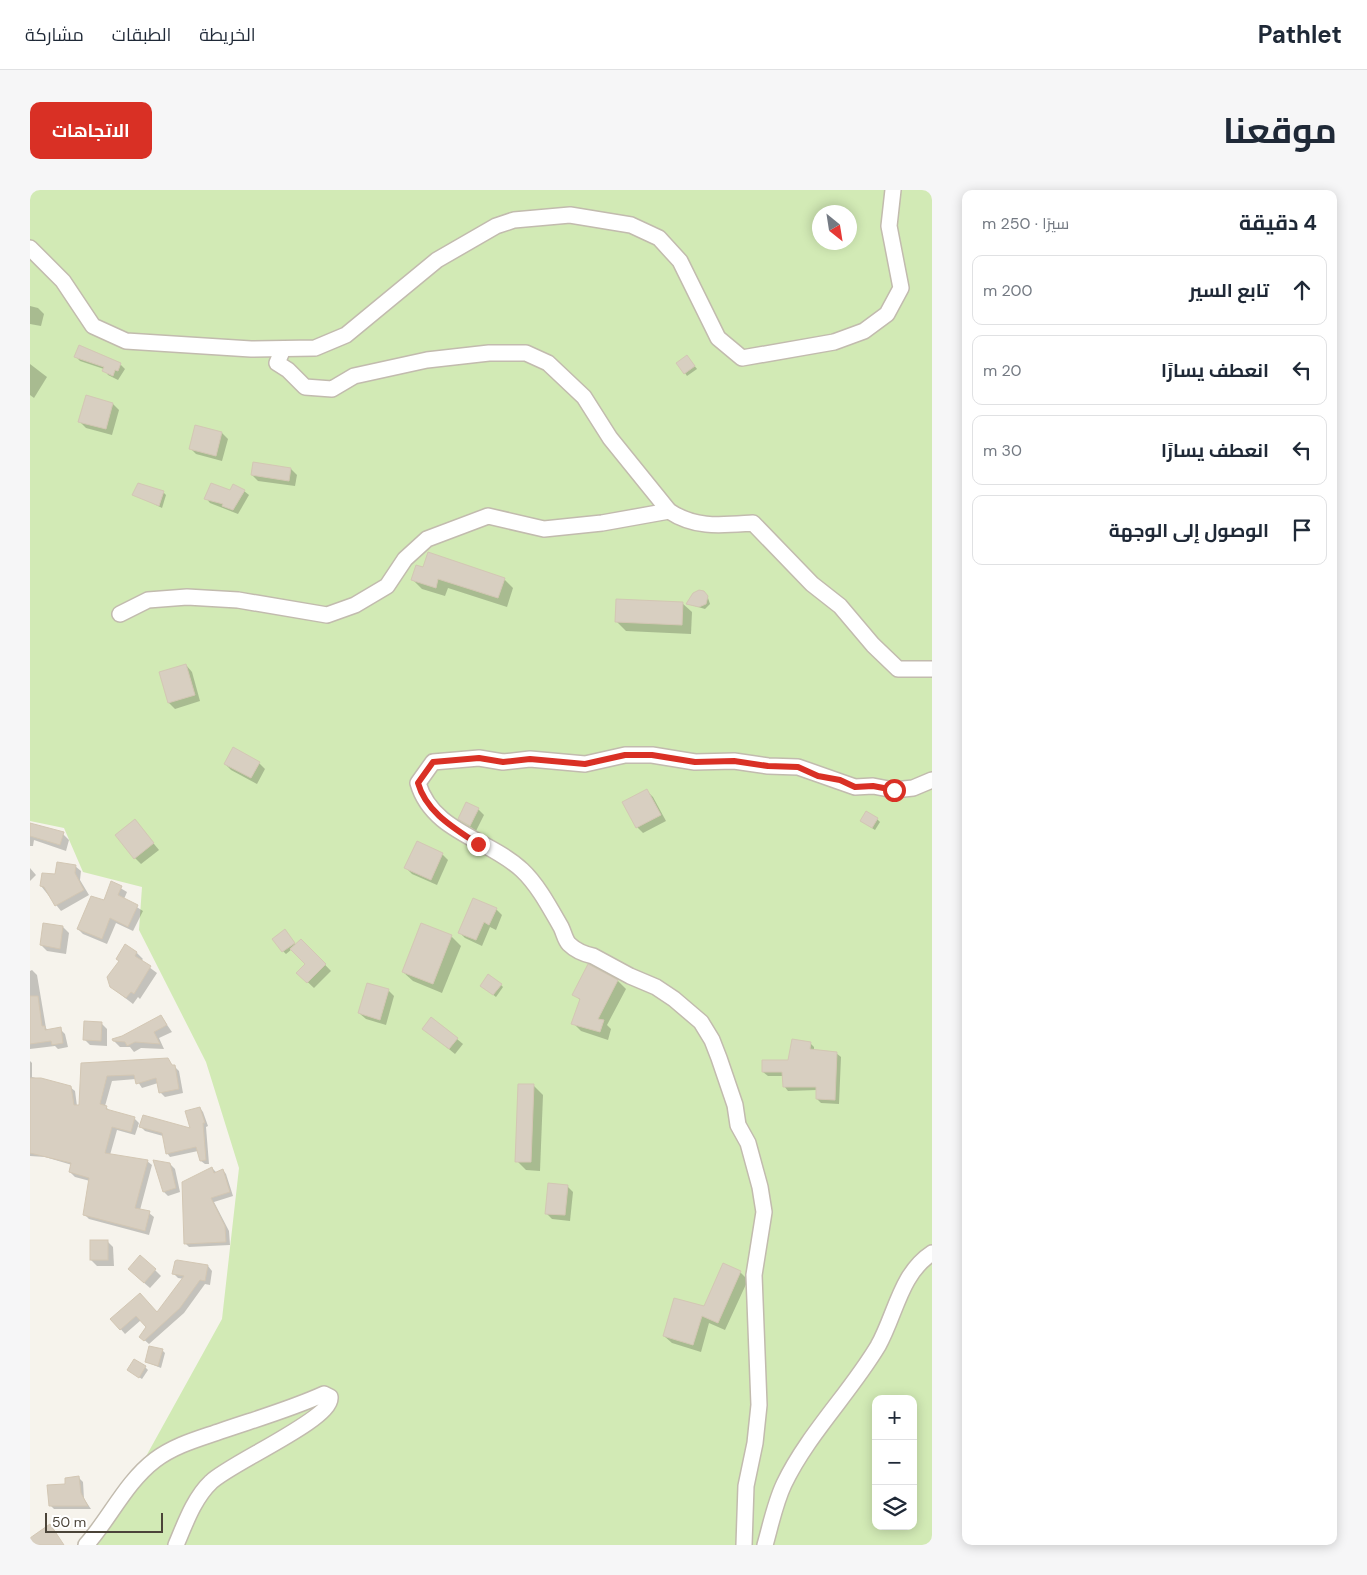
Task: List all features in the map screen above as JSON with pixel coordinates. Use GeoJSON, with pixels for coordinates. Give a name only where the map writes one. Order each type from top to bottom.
{"type":"FeatureCollection","features":[{"type":"Feature","properties":{"kind":"street"},"geometry":{"type":"LineString","coordinates":[[30,248],[63,281],[93,326],[126,341],[241,349],[315,348],[346,335],[437,260],[496,226],[514,220],[570,215],[631,225],[659,238],[680,261],[718,338],[742,358],[834,342],[864,331],[887,314],[900,288],[889,226],[893,190]]}},
{"type":"Feature","properties":{"kind":"street"},"geometry":{"type":"LineString","coordinates":[[283,349],[277,363],[288,370],[305,387],[332,389],[354,376],[427,360],[490,353],[526,353],[548,363],[584,397],[610,438],[669,510],[680,518],[705,526],[753,523],[812,584],[840,606],[872,645],[898,669],[932,669]]}},
{"type":"Feature","properties":{"kind":"street"},"geometry":{"type":"LineString","coordinates":[[120,614],[148,600],[186,597],[238,600],[327,615],[356,605],[386,586],[405,559],[427,539],[488,516],[544,529],[602,523],[669,510]]}},
{"type":"Feature","properties":{"kind":"street"},"geometry":{"type":"LineString","coordinates":[[744,1545],[746,1486],[755,1443],[759,1405],[754,1275],[764,1212],[760,1187],[748,1143],[738,1125],[735,1105],[712,1040],[701,1022],[674,998],[593,956],[581,953],[568,943],[560,926],[526,875],[505,857],[478,844],[442,820],[421,794],[418,783],[433,762],[479,758],[503,762],[530,759],[585,764],[625,755],[652,755],[695,762],[734,761],[768,766],[798,767],[818,776],[840,780],[855,787],[873,786],[894,790],[913,788],[932,780]]}},
{"type":"Feature","properties":{"kind":"street"},"geometry":{"type":"LineString","coordinates":[[765,1545],[778,1499],[794,1467],[878,1344],[908,1275],[919,1261],[932,1253]]}},
{"type":"Feature","properties":{"kind":"street"},"geometry":{"type":"LineString","coordinates":[[86,1545],[105,1523],[136,1477],[155,1461],[178,1446],[287,1410],[324,1394],[330,1397],[329,1405],[317,1418],[254,1453],[211,1482],[191,1511],[176,1545]]}},
{"type":"Feature","properties":{"kind":"green space"},"geometry":{"type":"Polygon","coordinates":[[[30,190],[932,190],[932,1545],[97,1545],[222,1319],[239,1168],[206,1062],[139,930],[142,887],[83,872],[64,828],[30,821],[30,190]]]}},
{"type":"Feature","properties":{"kind":"building"},"geometry":{"type":"Polygon","coordinates":[[[79,345],[121,363],[118,371],[115,370],[113,376],[102,371],[104,367],[74,357],[79,345]]]}},
{"type":"Feature","properties":{"kind":"building"},"geometry":{"type":"Polygon","coordinates":[[[687,355],[695,366],[684,374],[676,363],[687,355]]]}},
{"type":"Feature","properties":{"kind":"building"},"geometry":{"type":"Polygon","coordinates":[[[86,395],[113,403],[106,429],[78,422],[86,395]]]}},
{"type":"Feature","properties":{"kind":"building"},"geometry":{"type":"Polygon","coordinates":[[[195,425],[222,432],[216,456],[189,449],[195,425]]]}},
{"type":"Feature","properties":{"kind":"building"},"geometry":{"type":"Polygon","coordinates":[[[253,462],[291,468],[289,481],[251,475],[253,462]]]}},
{"type":"Feature","properties":{"kind":"building"},"geometry":{"type":"Polygon","coordinates":[[[138,483],[164,491],[159,506],[132,495],[138,483]]]}},
{"type":"Feature","properties":{"kind":"building"},"geometry":{"type":"Polygon","coordinates":[[[211,483],[230,490],[233,484],[245,490],[233,510],[222,506],[223,504],[204,499],[211,483]]]}},
{"type":"Feature","properties":{"kind":"building"},"geometry":{"type":"Polygon","coordinates":[[[428,552],[505,578],[498,598],[438,579],[436,588],[411,580],[416,565],[423,567],[428,552]]]}},
{"type":"Feature","properties":{"kind":"building"},"geometry":{"type":"Polygon","coordinates":[[[699,590],[704,591],[708,596],[706,604],[699,607],[686,604],[693,593],[699,590]]]}},
{"type":"Feature","properties":{"kind":"building"},"geometry":{"type":"Polygon","coordinates":[[[616,599],[683,602],[682,625],[615,622],[616,599]]]}},
{"type":"Feature","properties":{"kind":"building"},"geometry":{"type":"Polygon","coordinates":[[[186,664],[195,695],[168,703],[159,672],[186,664]]]}},
{"type":"Feature","properties":{"kind":"building"},"geometry":{"type":"Polygon","coordinates":[[[233,747],[260,762],[251,778],[224,764],[233,747]]]}},
{"type":"Feature","properties":{"kind":"building"},"geometry":{"type":"Polygon","coordinates":[[[647,789],[661,815],[636,828],[622,802],[647,789]]]}},
{"type":"Feature","properties":{"kind":"building"},"geometry":{"type":"Polygon","coordinates":[[[466,802],[479,808],[470,826],[458,819],[466,802]]]}},
{"type":"Feature","properties":{"kind":"building"},"geometry":{"type":"Polygon","coordinates":[[[866,811],[878,818],[872,828],[860,821],[866,811]]]}},
{"type":"Feature","properties":{"kind":"building"},"geometry":{"type":"Polygon","coordinates":[[[135,819],[154,843],[134,859],[115,835],[135,819]]]}},
{"type":"Feature","properties":{"kind":"building"},"geometry":{"type":"Polygon","coordinates":[[[30,823],[64,832],[60,845],[30,836],[30,823]]]}},
{"type":"Feature","properties":{"kind":"building"},"geometry":{"type":"Polygon","coordinates":[[[417,841],[443,853],[431,880],[404,868],[417,841]]]}},
{"type":"Feature","properties":{"kind":"building"},"geometry":{"type":"Polygon","coordinates":[[[57,862],[76,865],[75,873],[84,890],[55,906],[44,887],[40,886],[42,873],[55,874],[57,862]]]}},
{"type":"Feature","properties":{"kind":"building"},"geometry":{"type":"Polygon","coordinates":[[[111,881],[122,886],[118,895],[138,905],[128,927],[110,918],[102,939],[77,929],[91,896],[104,900],[111,881]]]}},
{"type":"Feature","properties":{"kind":"building"},"geometry":{"type":"Polygon","coordinates":[[[473,898],[497,908],[489,925],[484,922],[476,940],[458,933],[473,898]]]}},
{"type":"Feature","properties":{"kind":"building"},"geometry":{"type":"Polygon","coordinates":[[[43,923],[63,926],[60,949],[40,945],[43,923]]]}},
{"type":"Feature","properties":{"kind":"building"},"geometry":{"type":"Polygon","coordinates":[[[421,923],[452,935],[433,984],[402,972],[421,923]]]}},
{"type":"Feature","properties":{"kind":"building"},"geometry":{"type":"Polygon","coordinates":[[[285,929],[295,943],[282,952],[272,939],[285,929]]]}},
{"type":"Feature","properties":{"kind":"building"},"geometry":{"type":"Polygon","coordinates":[[[301,939],[326,964],[307,983],[296,973],[305,964],[290,949],[301,939]]]}},
{"type":"Feature","properties":{"kind":"building"},"geometry":{"type":"Polygon","coordinates":[[[125,944],[137,952],[135,956],[151,966],[134,994],[131,992],[126,998],[110,987],[107,977],[119,961],[116,959],[125,944]]]}},
{"type":"Feature","properties":{"kind":"building"},"geometry":{"type":"Polygon","coordinates":[[[588,964],[618,980],[598,1019],[604,1020],[600,1032],[571,1024],[580,999],[572,995],[588,964]]]}},
{"type":"Feature","properties":{"kind":"building"},"geometry":{"type":"Polygon","coordinates":[[[488,974],[502,984],[493,995],[480,986],[488,974]]]}},
{"type":"Feature","properties":{"kind":"building"},"geometry":{"type":"Polygon","coordinates":[[[367,983],[389,989],[380,1020],[358,1013],[367,983]]]}},
{"type":"Feature","properties":{"kind":"building"},"geometry":{"type":"Polygon","coordinates":[[[30,996],[38,996],[42,1026],[45,1026],[45,1030],[61,1027],[63,1043],[52,1045],[51,1041],[30,1044],[30,996]]]}},
{"type":"Feature","properties":{"kind":"building"},"geometry":{"type":"Polygon","coordinates":[[[161,1015],[167,1025],[154,1032],[160,1044],[135,1042],[127,1046],[125,1042],[113,1041],[112,1039],[122,1036],[161,1015]]]}},
{"type":"Feature","properties":{"kind":"building"},"geometry":{"type":"Polygon","coordinates":[[[431,1017],[458,1038],[449,1049],[422,1029],[431,1017]]]}},
{"type":"Feature","properties":{"kind":"building"},"geometry":{"type":"Polygon","coordinates":[[[84,1021],[102,1022],[101,1041],[83,1040],[84,1021]]]}},
{"type":"Feature","properties":{"kind":"building"},"geometry":{"type":"Polygon","coordinates":[[[792,1039],[811,1042],[810,1049],[837,1052],[835,1100],[816,1099],[816,1087],[783,1087],[782,1072],[762,1072],[762,1060],[788,1060],[792,1039]]]}},
{"type":"Feature","properties":{"kind":"building"},"geometry":{"type":"Polygon","coordinates":[[[168,1058],[172,1065],[175,1065],[179,1089],[159,1093],[156,1078],[136,1084],[134,1075],[107,1076],[100,1104],[107,1106],[106,1109],[135,1117],[131,1132],[112,1127],[105,1153],[148,1160],[135,1208],[150,1211],[145,1231],[83,1215],[89,1178],[69,1172],[71,1163],[30,1153],[30,1078],[41,1078],[71,1086],[74,1105],[79,1105],[81,1063],[168,1058]]]}},
{"type":"Feature","properties":{"kind":"building"},"geometry":{"type":"Polygon","coordinates":[[[518,1084],[534,1084],[531,1162],[515,1162],[518,1084]]]}},
{"type":"Feature","properties":{"kind":"building"},"geometry":{"type":"Polygon","coordinates":[[[200,1107],[205,1123],[203,1123],[206,1160],[200,1161],[196,1147],[166,1154],[162,1133],[139,1127],[143,1115],[190,1128],[185,1111],[200,1107]]]}},
{"type":"Feature","properties":{"kind":"building"},"geometry":{"type":"Polygon","coordinates":[[[153,1160],[170,1163],[176,1188],[163,1192],[153,1160]]]}},
{"type":"Feature","properties":{"kind":"building"},"geometry":{"type":"Polygon","coordinates":[[[212,1167],[214,1173],[223,1169],[230,1192],[211,1198],[225,1226],[226,1242],[184,1244],[182,1182],[212,1167]]]}},
{"type":"Feature","properties":{"kind":"building"},"geometry":{"type":"Polygon","coordinates":[[[548,1183],[568,1185],[565,1215],[545,1214],[548,1183]]]}},
{"type":"Feature","properties":{"kind":"building"},"geometry":{"type":"Polygon","coordinates":[[[90,1240],[108,1240],[108,1260],[90,1260],[90,1240]]]}},
{"type":"Feature","properties":{"kind":"building"},"geometry":{"type":"Polygon","coordinates":[[[140,1255],[156,1269],[144,1283],[128,1269],[140,1255]]]}},
{"type":"Feature","properties":{"kind":"building"},"geometry":{"type":"Polygon","coordinates":[[[175,1261],[208,1265],[205,1281],[200,1280],[180,1308],[144,1341],[139,1337],[146,1327],[136,1316],[120,1330],[110,1319],[140,1293],[157,1312],[184,1276],[172,1274],[175,1261]]]}},
{"type":"Feature","properties":{"kind":"building"},"geometry":{"type":"Polygon","coordinates":[[[723,1263],[741,1271],[718,1323],[702,1316],[693,1345],[663,1336],[674,1298],[704,1306],[723,1263]]]}},
{"type":"Feature","properties":{"kind":"building"},"geometry":{"type":"Polygon","coordinates":[[[149,1346],[163,1349],[158,1366],[145,1362],[149,1346]]]}},
{"type":"Feature","properties":{"kind":"building"},"geometry":{"type":"Polygon","coordinates":[[[134,1359],[146,1366],[139,1378],[127,1370],[134,1359]]]}},
{"type":"Feature","properties":{"kind":"building"},"geometry":{"type":"Polygon","coordinates":[[[79,1476],[81,1493],[88,1506],[49,1506],[47,1485],[65,1484],[65,1478],[79,1476]]]}},
{"type":"Feature","properties":{"kind":"building"},"geometry":{"type":"Polygon","coordinates":[[[50,1524],[64,1545],[30,1545],[30,1538],[50,1524]]]}},
{"type":"Feature","properties":{"kind":"route"},"geometry":{"type":"LineString","coordinates":[[478,844],[442,820],[421,794],[418,783],[433,762],[479,758],[503,762],[530,759],[585,764],[625,755],[652,755],[695,762],[734,761],[768,766],[798,767],[818,776],[840,780],[855,787],[873,786],[894,790]]}}]}
